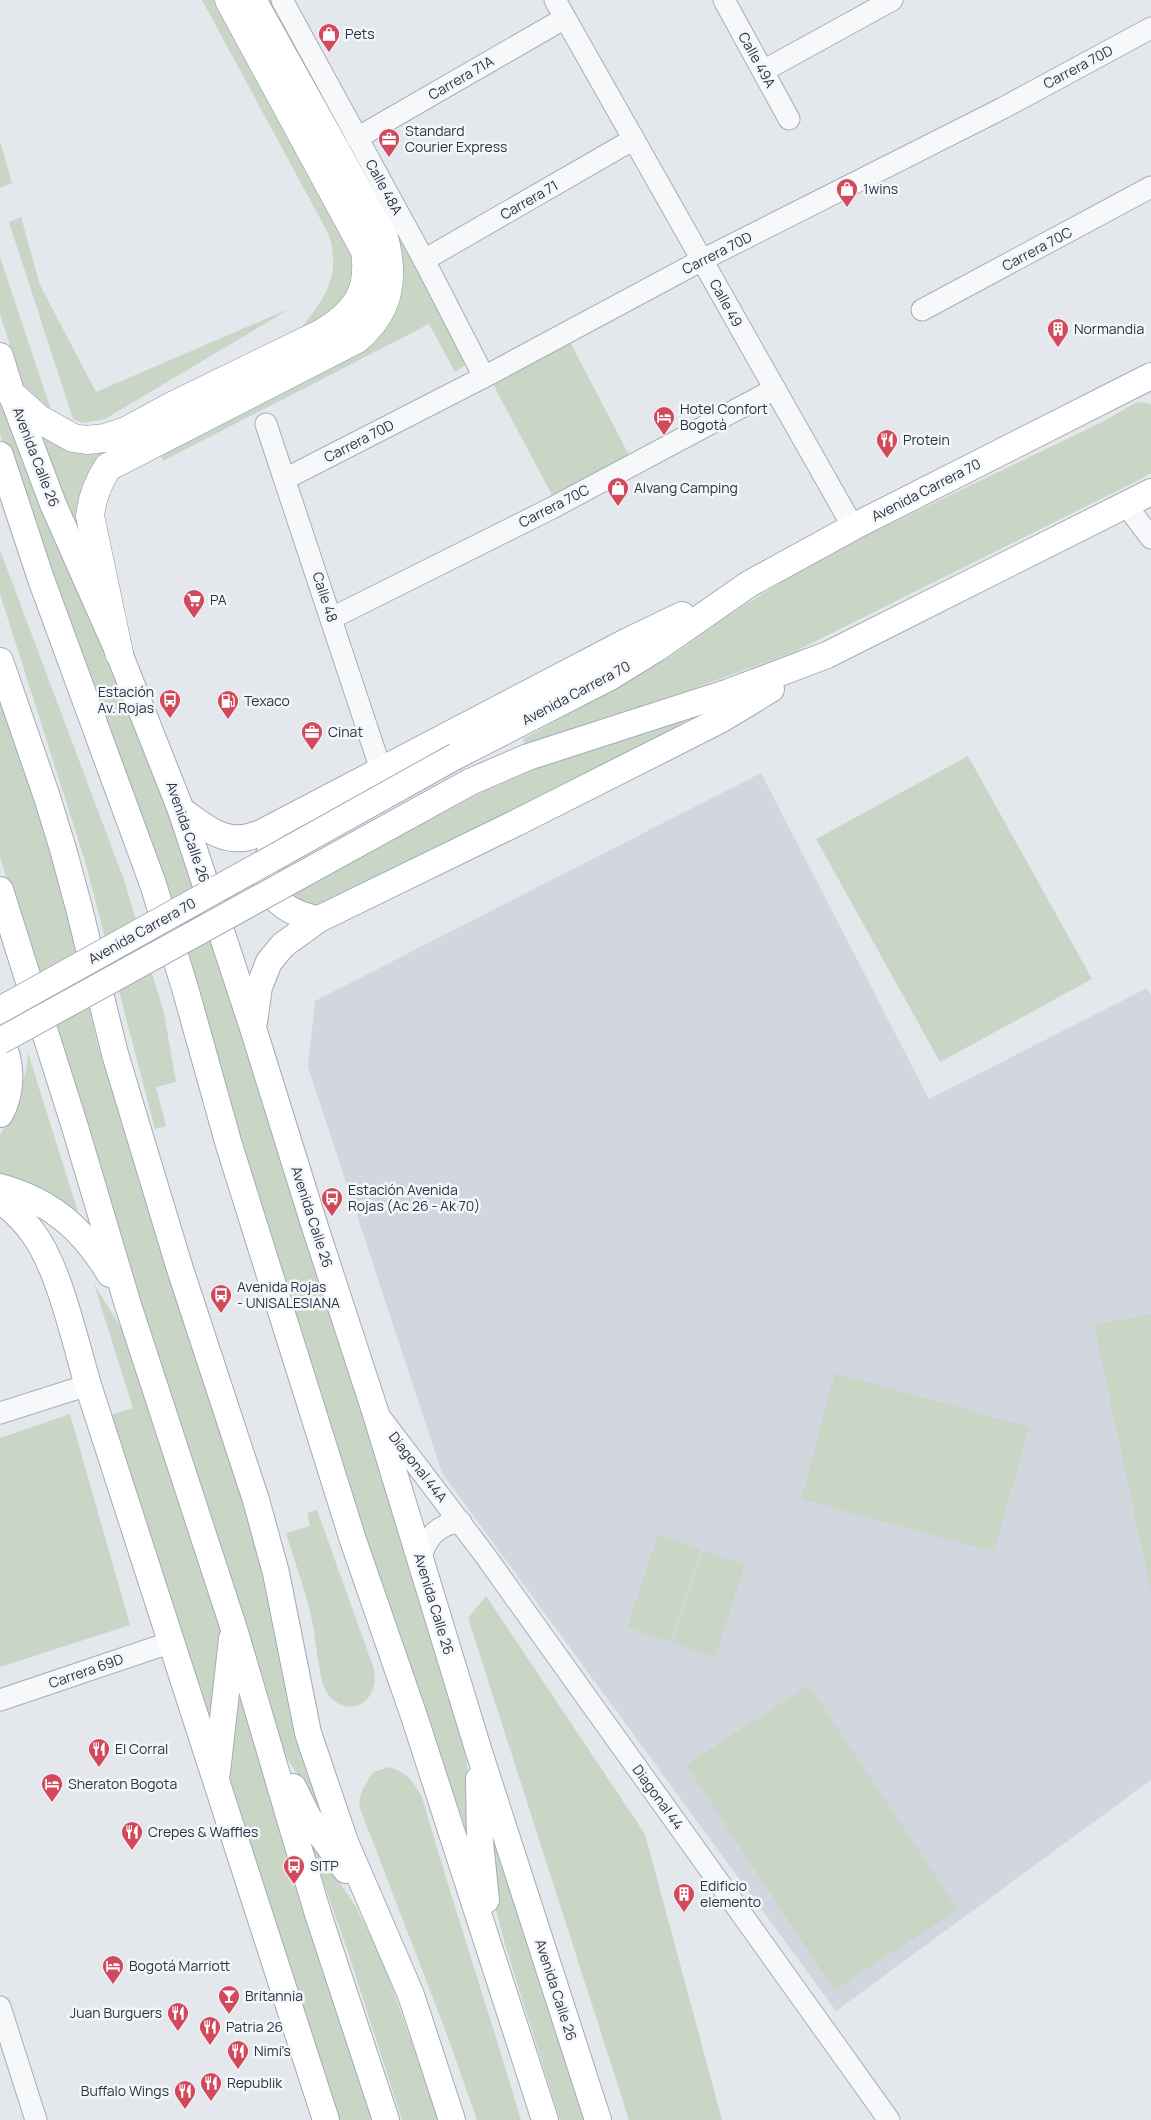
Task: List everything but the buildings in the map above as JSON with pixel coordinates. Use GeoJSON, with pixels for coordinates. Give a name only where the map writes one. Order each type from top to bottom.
{"type":"FeatureCollection","features":[{"type":"Feature","properties":{"kind":"highway"},"geometry":{"type":"LineString","coordinates":[[12,395],[39,419],[73,438],[87,440],[105,438],[126,431],[172,406],[322,333],[340,323],[355,308],[362,294],[367,271],[365,250],[229,0]]}},
{"type":"Feature","properties":{"kind":"highway"},"geometry":{"type":"LineString","coordinates":[[120,653],[90,516],[93,497],[108,467],[357,339],[371,327],[381,311],[387,295],[390,276],[388,256],[380,229],[252,0]]}},
{"type":"Feature","properties":{"kind":"main road","name":"Avenida Calle 26"},"geometry":{"type":"LineString","coordinates":[[0,356],[12,395],[53,504],[120,653],[181,810],[253,1028],[375,1411],[479,1752],[598,2120]]}},
{"type":"Feature","properties":{"kind":"main road","name":"Avenida Carrera 70"},"geometry":{"type":"LineString","coordinates":[[0,1010],[456,756],[610,678],[749,584],[853,527],[1151,376]]}},
{"type":"Feature","properties":{"kind":"main road"},"geometry":{"type":"LineString","coordinates":[[1115,394],[1151,394]]}},
{"type":"Feature","properties":{"kind":"main road"},"geometry":{"type":"LineString","coordinates":[[0,455],[42,579],[153,884],[185,988],[228,1145],[352,1540],[414,1716],[545,2120]]}},
{"type":"Feature","properties":{"kind":"main road","name":"Avenida Carrera 70"},"geometry":{"type":"LineString","coordinates":[[0,1041],[470,782],[528,757],[729,692],[827,655],[1151,492]]}},
{"type":"Feature","properties":{"kind":"main road"},"geometry":{"type":"LineString","coordinates":[[181,810],[207,829],[226,837],[241,839],[261,833],[628,641],[749,584]]}},
{"type":"Feature","properties":{"kind":"main road"},"geometry":{"type":"LineString","coordinates":[[253,1028],[259,987],[269,962],[283,945],[319,919],[518,822],[720,720],[827,655]]}},
{"type":"Feature","properties":{"kind":"main road"},"geometry":{"type":"LineString","coordinates":[[0,661],[63,849],[114,1054],[180,1269],[256,1500],[276,1573],[308,1733],[345,1842],[411,1995],[452,2120]]}},
{"type":"Feature","properties":{"kind":"main road"},"geometry":{"type":"LineString","coordinates":[[288,820],[274,841],[265,874],[271,893],[286,908],[301,916],[319,919]]}},
{"type":"Feature","properties":{"kind":"main road"},"geometry":{"type":"LineString","coordinates":[[0,890],[75,1127],[128,1305],[234,1629],[318,1914],[386,2120]]}},
{"type":"Feature","properties":{"kind":"main road"},"geometry":{"type":"LineString","coordinates":[[0,1041],[4,1048],[9,1068],[9,1086],[0,1114]]}},
{"type":"Feature","properties":{"kind":"main road"},"geometry":{"type":"LineString","coordinates":[[0,1187],[40,1202],[59,1214],[78,1230],[97,1252],[128,1305]]}},
{"type":"Feature","properties":{"kind":"main road"},"geometry":{"type":"LineString","coordinates":[[0,1200],[33,1233],[49,1262],[326,2120]]}},
{"type":"Feature","properties":{"kind":"main road"},"geometry":{"type":"LineString","coordinates":[[216,1780],[234,1629]]}},
{"type":"Feature","properties":{"kind":"main road"},"geometry":{"type":"LineString","coordinates":[[263,1728],[308,1817],[347,1871],[382,1927]]}},
{"type":"Feature","properties":{"kind":"main road"},"geometry":{"type":"LineString","coordinates":[[479,1752],[480,1842],[486,1900],[504,1992]]}},
{"type":"Feature","properties":{"kind":"street","name":"Calle 49A"},"geometry":{"type":"LineString","coordinates":[[724,0],[789,119]]}},
{"type":"Feature","properties":{"kind":"street"},"geometry":{"type":"LineString","coordinates":[[763,71],[892,0]]}},
{"type":"Feature","properties":{"kind":"street","name":"Calle 48A"},"geometry":{"type":"LineString","coordinates":[[289,3],[357,138],[424,260],[484,376]]}},
{"type":"Feature","properties":{"kind":"street","name":"Carrera 71A"},"geometry":{"type":"LineString","coordinates":[[357,138],[560,9]]}},
{"type":"Feature","properties":{"kind":"street","name":"Calle 49"},"geometry":{"type":"LineString","coordinates":[[560,9],[853,527]]}},
{"type":"Feature","properties":{"kind":"street","name":"Carrera 70D"},"geometry":{"type":"LineString","coordinates":[[285,479],[702,260],[1003,108],[1151,28]]}},
{"type":"Feature","properties":{"kind":"street","name":"Carrera 71"},"geometry":{"type":"LineString","coordinates":[[424,260],[634,139]]}},
{"type":"Feature","properties":{"kind":"street","name":"Carrera 70C"},"geometry":{"type":"LineString","coordinates":[[922,310],[1151,187]]}},
{"type":"Feature","properties":{"kind":"street","name":"Carrera 70C"},"geometry":{"type":"LineString","coordinates":[[332,618],[552,508],[775,389]]}},
{"type":"Feature","properties":{"kind":"street","name":"Calle 48"},"geometry":{"type":"LineString","coordinates":[[266,424],[332,618],[380,770]]}},
{"type":"Feature","properties":{"kind":"street"},"geometry":{"type":"LineString","coordinates":[[1126,504],[1151,538]]}},
{"type":"Feature","properties":{"kind":"street"},"geometry":{"type":"LineString","coordinates":[[0,1413],[88,1385]]}},
{"type":"Feature","properties":{"kind":"street","name":"Diagonal 44A"},"geometry":{"type":"LineString","coordinates":[[375,1411],[461,1522]]}},
{"type":"Feature","properties":{"kind":"street"},"geometry":{"type":"LineString","coordinates":[[420,1559],[428,1538],[435,1531],[442,1526],[461,1522]]}},
{"type":"Feature","properties":{"kind":"street","name":"Diagonal 44"},"geometry":{"type":"LineString","coordinates":[[461,1522],[889,2120]]}},
{"type":"Feature","properties":{"kind":"street","name":"Carrera 69D"},"geometry":{"type":"LineString","coordinates":[[0,1700],[172,1642]]}},
{"type":"Feature","properties":{"kind":"street"},"geometry":{"type":"LineString","coordinates":[[0,2007],[36,2120]]}},
{"type":"Feature","properties":{"kind":"shaded area"},"geometry":{"type":"Polygon","coordinates":[[[761,773],[929,1099],[1147,988],[1151,995],[1151,1780],[836,2011],[442,1473],[308,1067],[315,1001],[761,773]]]}},
{"type":"Feature","properties":{"kind":"green space"},"geometry":{"type":"Polygon","coordinates":[[[202,0],[218,0],[355,252],[353,284],[336,308],[296,334],[328,289],[333,264],[329,235],[202,0]]]}},
{"type":"Feature","properties":{"kind":"green space"},"geometry":{"type":"Polygon","coordinates":[[[262,0],[276,0],[417,259],[465,365],[455,372],[429,324],[163,461],[158,450],[400,293],[404,279],[401,262],[262,0]]]}},
{"type":"Feature","properties":{"kind":"green space"},"geometry":{"type":"Polygon","coordinates":[[[0,141],[12,183],[0,188],[0,141]]]}},
{"type":"Feature","properties":{"kind":"green space"},"geometry":{"type":"Polygon","coordinates":[[[21,217],[40,285],[96,392],[291,308],[105,419],[82,423],[73,419],[9,222],[21,217]]]}},
{"type":"Feature","properties":{"kind":"green space"},"geometry":{"type":"Polygon","coordinates":[[[0,257],[55,422],[25,393],[0,314],[0,257]]]}},
{"type":"Feature","properties":{"kind":"green space"},"geometry":{"type":"Polygon","coordinates":[[[570,342],[629,455],[552,495],[492,382],[570,342]]]}},
{"type":"Feature","properties":{"kind":"green space"},"geometry":{"type":"Polygon","coordinates":[[[0,391],[35,496],[136,720],[184,852],[293,1188],[466,1750],[472,1848],[367,1540],[320,1388],[0,434],[0,391]]]}},
{"type":"Feature","properties":{"kind":"green space"},"geometry":{"type":"Polygon","coordinates":[[[1137,402],[1151,404],[1151,473],[1141,479],[794,652],[684,692],[525,744],[523,739],[670,657],[727,616],[820,558],[1102,422],[1137,402]]]}},
{"type":"Feature","properties":{"kind":"green space"},"geometry":{"type":"Polygon","coordinates":[[[38,428],[86,451],[108,453],[90,473],[82,495],[81,519],[85,546],[55,483],[38,428]]]}},
{"type":"Feature","properties":{"kind":"green space"},"geometry":{"type":"Polygon","coordinates":[[[0,550],[124,880],[164,1013],[176,1082],[156,1087],[166,1126],[155,1129],[85,861],[0,594],[0,550]]]}},
{"type":"Feature","properties":{"kind":"green space"},"geometry":{"type":"Polygon","coordinates":[[[0,687],[65,893],[97,1043],[185,1324],[244,1501],[328,1824],[282,1750],[56,1043],[0,857],[0,687]]]}},
{"type":"Feature","properties":{"kind":"green space"},"geometry":{"type":"Polygon","coordinates":[[[687,720],[621,760],[316,907],[286,895],[482,792],[574,753],[687,720]]]}},
{"type":"Feature","properties":{"kind":"green space"},"geometry":{"type":"Polygon","coordinates":[[[968,756],[1092,979],[940,1062],[816,839],[968,756]]]}},
{"type":"Feature","properties":{"kind":"green space"},"geometry":{"type":"Polygon","coordinates":[[[28,1053],[79,1215],[0,1175],[0,1135],[11,1118],[26,1071],[28,1053]]]}},
{"type":"Feature","properties":{"kind":"green space"},"geometry":{"type":"Polygon","coordinates":[[[94,1284],[131,1344],[227,1632],[213,1743],[110,1415],[133,1408],[94,1284]]]}},
{"type":"Feature","properties":{"kind":"green space"},"geometry":{"type":"Polygon","coordinates":[[[1151,1314],[1151,1591],[1094,1325],[1151,1314]]]}},
{"type":"Feature","properties":{"kind":"green space"},"geometry":{"type":"Polygon","coordinates":[[[835,1373],[1029,1427],[994,1552],[801,1499],[835,1373]]]}},
{"type":"Feature","properties":{"kind":"green space"},"geometry":{"type":"Polygon","coordinates":[[[70,1414],[130,1625],[0,1667],[0,1438],[70,1414]]]}},
{"type":"Feature","properties":{"kind":"green space"},"geometry":{"type":"Polygon","coordinates":[[[317,1510],[374,1669],[372,1691],[363,1703],[357,1706],[351,1707],[338,1704],[328,1695],[325,1689],[319,1668],[310,1613],[286,1533],[310,1526],[307,1513],[317,1510]]]}},
{"type":"Feature","properties":{"kind":"green space"},"geometry":{"type":"Polygon","coordinates":[[[658,1535],[701,1549],[670,1642],[627,1627],[658,1535]]]}},
{"type":"Feature","properties":{"kind":"green space"},"geometry":{"type":"Polygon","coordinates":[[[703,1551],[745,1565],[715,1657],[672,1643],[703,1551]]]}},
{"type":"Feature","properties":{"kind":"green space"},"geometry":{"type":"Polygon","coordinates":[[[486,1596],[645,1834],[722,2120],[629,2120],[468,1618],[486,1596]]]}},
{"type":"Feature","properties":{"kind":"green space"},"geometry":{"type":"Polygon","coordinates":[[[238,1676],[280,1833],[375,2120],[337,2120],[230,1784],[238,1676]]]}},
{"type":"Feature","properties":{"kind":"green space"},"geometry":{"type":"Polygon","coordinates":[[[809,1685],[958,1910],[834,1990],[686,1765],[809,1685]]]}},
{"type":"Feature","properties":{"kind":"green space"},"geometry":{"type":"Polygon","coordinates":[[[389,1767],[408,1778],[422,1797],[521,2120],[477,2120],[446,2032],[359,1806],[361,1793],[369,1778],[374,1772],[389,1767]]]}},
{"type":"Feature","properties":{"kind":"green space"},"geometry":{"type":"Polygon","coordinates":[[[487,1817],[589,2120],[560,2120],[506,1948],[492,1895],[487,1817]]]}},
{"type":"Feature","properties":{"kind":"green space"},"geometry":{"type":"Polygon","coordinates":[[[307,1836],[355,1905],[383,1961],[439,2120],[402,2120],[348,1952],[307,1836]]]}},
{"type":"Feature","properties":{"kind":"place","name":"Pets"},"geometry":{"type":"Point","coordinates":[329,53]}},
{"type":"Feature","properties":{"kind":"place","name":"Standard Courier Express"},"geometry":{"type":"Point","coordinates":[389,158]}},
{"type":"Feature","properties":{"kind":"place","name":"1wins"},"geometry":{"type":"Point","coordinates":[847,208]}},
{"type":"Feature","properties":{"kind":"place","name":"Normandia"},"geometry":{"type":"Point","coordinates":[1058,348]}},
{"type":"Feature","properties":{"kind":"place","name":"Hotel Confort Bogotà"},"geometry":{"type":"Point","coordinates":[664,436]}},
{"type":"Feature","properties":{"kind":"place","name":"Protein"},"geometry":{"type":"Point","coordinates":[887,459]}},
{"type":"Feature","properties":{"kind":"place","name":"Alvang Camping"},"geometry":{"type":"Point","coordinates":[618,507]}},
{"type":"Feature","properties":{"kind":"place","name":"PA"},"geometry":{"type":"Point","coordinates":[194,619]}},
{"type":"Feature","properties":{"kind":"place","name":"Estación Av. Rojas"},"geometry":{"type":"Point","coordinates":[170,719]}},
{"type":"Feature","properties":{"kind":"place","name":"Texaco"},"geometry":{"type":"Point","coordinates":[228,720]}},
{"type":"Feature","properties":{"kind":"place","name":"Cinat"},"geometry":{"type":"Point","coordinates":[312,751]}},
{"type":"Feature","properties":{"kind":"place","name":"Estación Avenida Rojas (Ac 26 - Ak 70)"},"geometry":{"type":"Point","coordinates":[332,1217]}},
{"type":"Feature","properties":{"kind":"place","name":"Avenida Rojas - UNISALESIANA"},"geometry":{"type":"Point","coordinates":[221,1314]}},
{"type":"Feature","properties":{"kind":"place","name":"El Corral"},"geometry":{"type":"Point","coordinates":[99,1768]}},
{"type":"Feature","properties":{"kind":"place","name":"Sheraton Bogota"},"geometry":{"type":"Point","coordinates":[52,1803]}},
{"type":"Feature","properties":{"kind":"place","name":"Crepes & Waffles"},"geometry":{"type":"Point","coordinates":[132,1851]}},
{"type":"Feature","properties":{"kind":"place","name":"SITP"},"geometry":{"type":"Point","coordinates":[294,1885]}},
{"type":"Feature","properties":{"kind":"place","name":"Edificio elemento"},"geometry":{"type":"Point","coordinates":[684,1913]}},
{"type":"Feature","properties":{"kind":"place","name":"Bogotá Marriott"},"geometry":{"type":"Point","coordinates":[113,1985]}},
{"type":"Feature","properties":{"kind":"place","name":"Britannia"},"geometry":{"type":"Point","coordinates":[229,2015]}},
{"type":"Feature","properties":{"kind":"place","name":"Juan Burguers"},"geometry":{"type":"Point","coordinates":[178,2032]}},
{"type":"Feature","properties":{"kind":"place","name":"Patria 26"},"geometry":{"type":"Point","coordinates":[210,2046]}},
{"type":"Feature","properties":{"kind":"place","name":"Nimi's"},"geometry":{"type":"Point","coordinates":[238,2070]}},
{"type":"Feature","properties":{"kind":"place","name":"Republik"},"geometry":{"type":"Point","coordinates":[211,2102]}},
{"type":"Feature","properties":{"kind":"place","name":"Buffalo Wings"},"geometry":{"type":"Point","coordinates":[185,2110]}}]}
